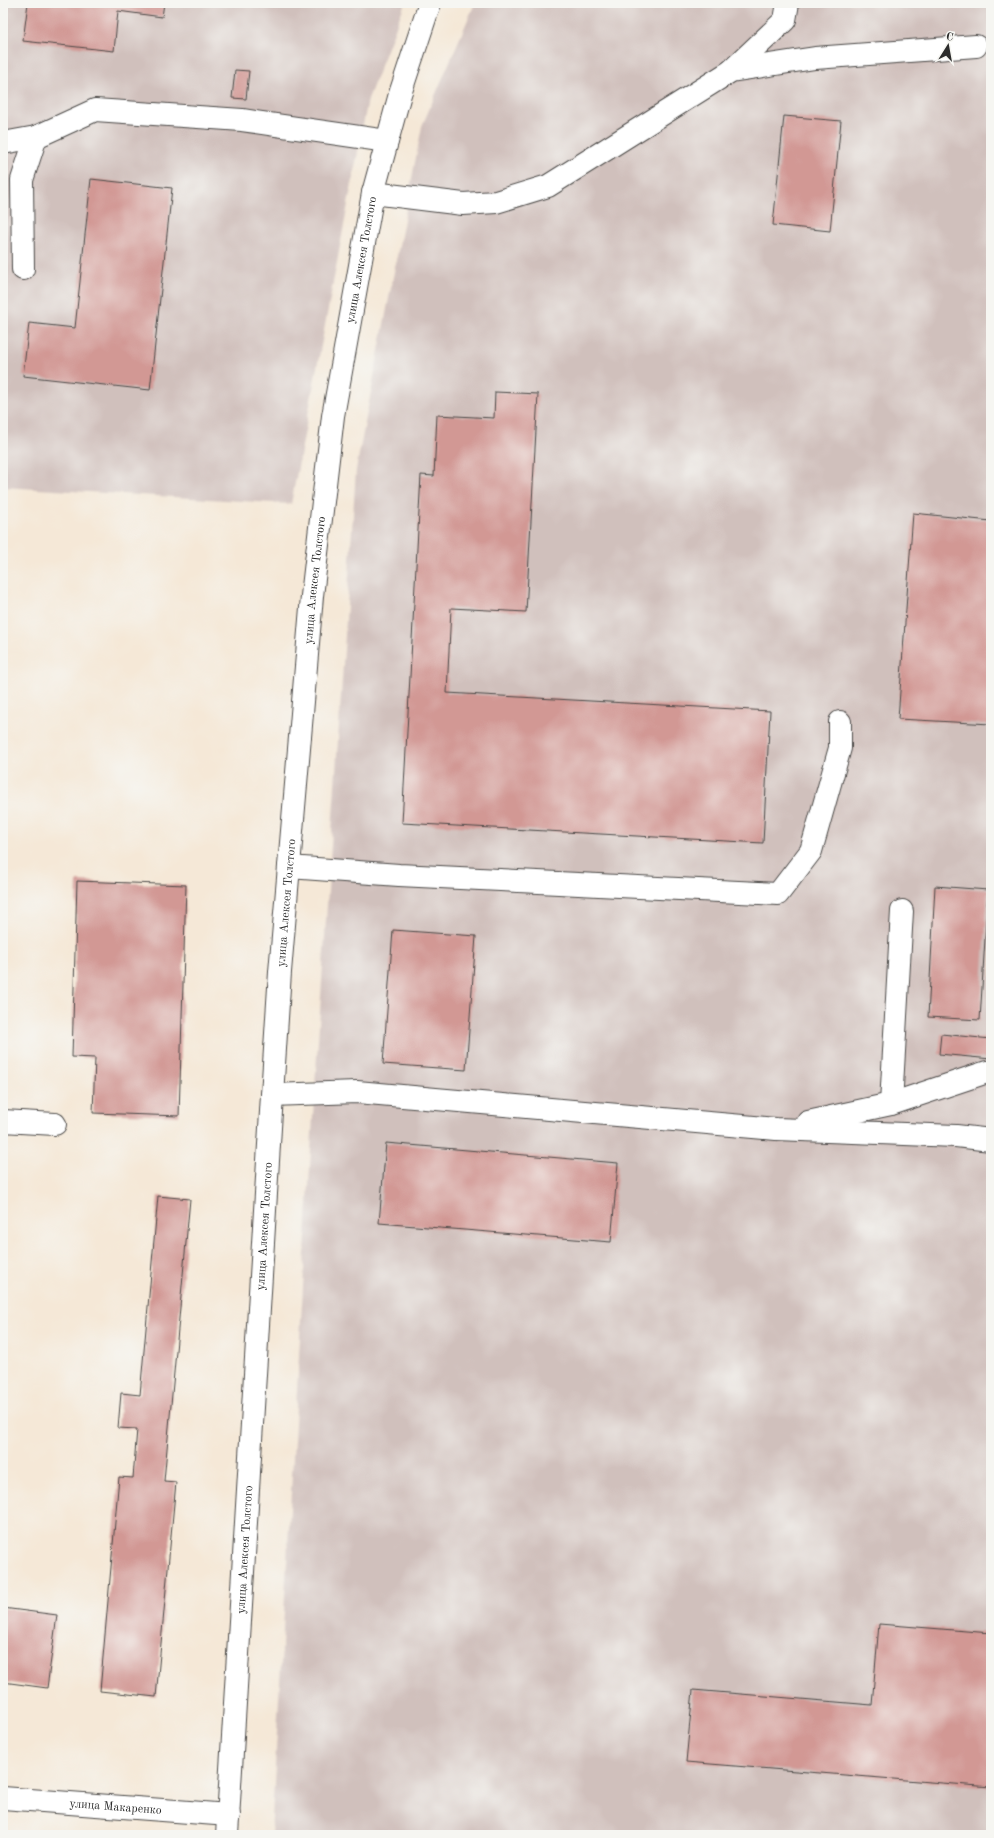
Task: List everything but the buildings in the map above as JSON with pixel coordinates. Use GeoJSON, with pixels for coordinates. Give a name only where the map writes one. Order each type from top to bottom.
{"type":"FeatureCollection","features":[{"type":"Feature","properties":{"kind":"street","name":"улица Алексея Толстого"},"geometry":{"type":"LineString","coordinates":[[228,1825],[272,1095],[289,867],[312,596],[333,416],[372,193],[430,3]]}},
{"type":"Feature","properties":{"kind":"street"},"geometry":{"type":"LineString","coordinates":[[372,193],[463,204],[496,202],[548,186],[731,71],[785,20],[788,3]]}},
{"type":"Feature","properties":{"kind":"street"},"geometry":{"type":"LineString","coordinates":[[731,71],[815,58],[976,46]]}},
{"type":"Feature","properties":{"kind":"street"},"geometry":{"type":"LineString","coordinates":[[3,143],[36,136],[96,110],[242,120],[387,141]]}},
{"type":"Feature","properties":{"kind":"street"},"geometry":{"type":"LineString","coordinates":[[23,269],[22,180],[36,136]]}},
{"type":"Feature","properties":{"kind":"street"},"geometry":{"type":"LineString","coordinates":[[289,867],[414,876],[778,894],[811,851],[840,748],[840,722]]}},
{"type":"Feature","properties":{"kind":"street"},"geometry":{"type":"LineString","coordinates":[[891,1104],[902,911]]}},
{"type":"Feature","properties":{"kind":"street"},"geometry":{"type":"LineString","coordinates":[[776,1129],[891,1104],[987,1072],[991,1072]]}},
{"type":"Feature","properties":{"kind":"street"},"geometry":{"type":"LineString","coordinates":[[272,1095],[357,1092],[776,1129],[956,1136],[991,1140]]}},
{"type":"Feature","properties":{"kind":"street"},"geometry":{"type":"LineString","coordinates":[[3,1121],[55,1124]]}},
{"type":"Feature","properties":{"kind":"street","name":"улица Макаренко"},"geometry":{"type":"LineString","coordinates":[[3,1798],[228,1825]]}},
{"type":"Feature","properties":{"kind":"shaded area"},"geometry":{"type":"Polygon","coordinates":[[[3,3],[405,3],[368,99],[291,504],[3,487],[3,3]]]}},
{"type":"Feature","properties":{"kind":"shaded area"},"geometry":{"type":"Polygon","coordinates":[[[475,3],[991,3],[991,1835],[271,1835],[313,1116],[356,470],[422,126],[475,3]]]}}]}
